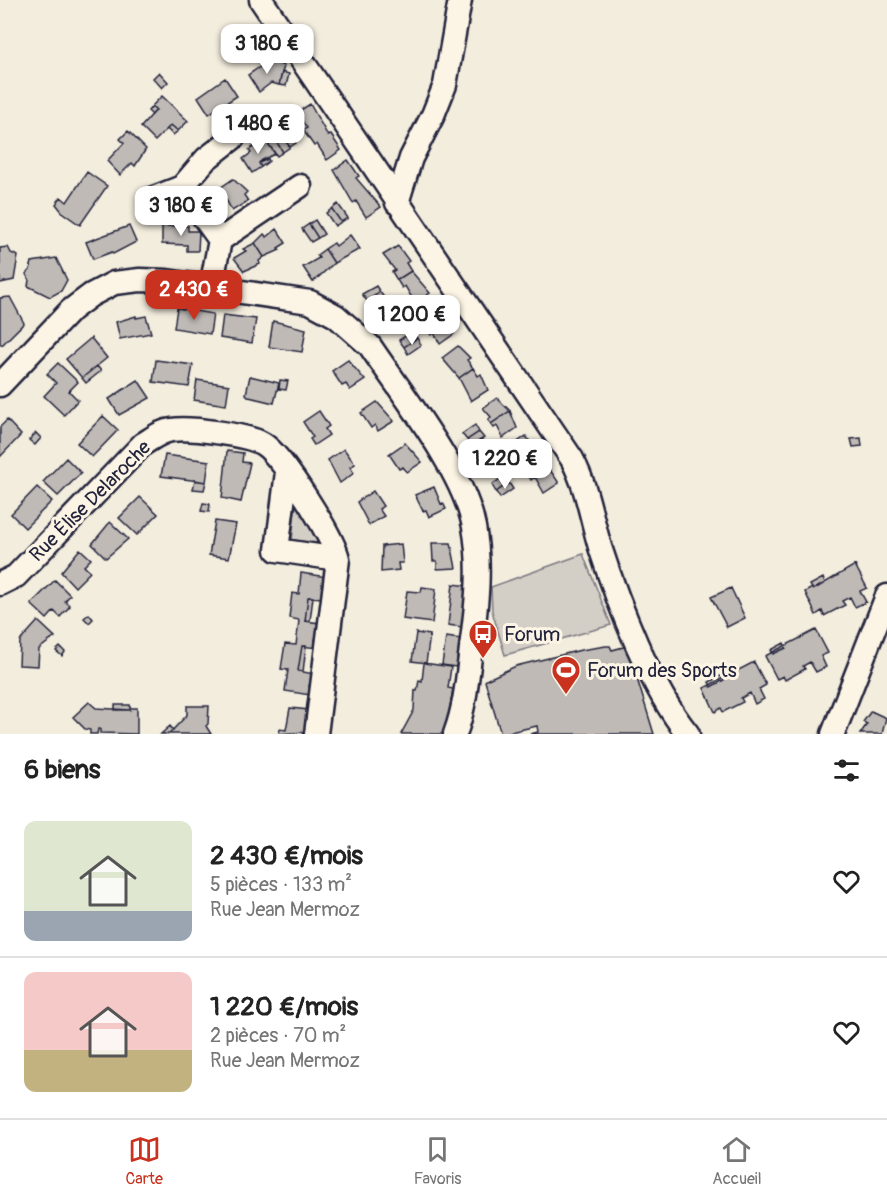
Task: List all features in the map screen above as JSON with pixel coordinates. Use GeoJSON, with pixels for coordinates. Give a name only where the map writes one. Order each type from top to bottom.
{"type":"FeatureCollection","features":[{"type":"Feature","properties":{"kind":"street"},"geometry":{"type":"LineString","coordinates":[[261,0],[572,459],[585,490],[587,524],[662,699],[688,734]]}},
{"type":"Feature","properties":{"kind":"street"},"geometry":{"type":"LineString","coordinates":[[397,203],[411,158],[445,85],[460,0]]}},
{"type":"Feature","properties":{"kind":"street"},"geometry":{"type":"LineString","coordinates":[[151,198],[182,187],[206,159],[233,138]]}},
{"type":"Feature","properties":{"kind":"street"},"geometry":{"type":"LineString","coordinates":[[211,287],[220,240],[300,186]]}},
{"type":"Feature","properties":{"kind":"street"},"geometry":{"type":"LineString","coordinates":[[182,187],[220,240]]}},
{"type":"Feature","properties":{"kind":"street"},"geometry":{"type":"LineString","coordinates":[[0,385],[71,310],[114,283],[167,280],[310,302],[354,330],[370,346],[453,470],[487,557],[478,588],[470,658],[455,734]]}},
{"type":"Feature","properties":{"kind":"street","name":"Rue Élise Delaroche"},"geometry":{"type":"LineString","coordinates":[[0,584],[16,576],[143,444],[159,434],[181,429],[251,439],[264,444],[287,472],[328,533],[338,559],[316,734]]}},
{"type":"Feature","properties":{"kind":"street"},"geometry":{"type":"LineString","coordinates":[[287,472],[277,550],[338,559]]}},
{"type":"Feature","properties":{"kind":"street"},"geometry":{"type":"LineString","coordinates":[[833,734],[887,596]]}},
{"type":"Feature","properties":{"kind":"shaded area"},"geometry":{"type":"Polygon","coordinates":[[[296,500],[326,545],[292,542],[296,500]]]}},
{"type":"Feature","properties":{"kind":"shaded area"},"geometry":{"type":"Polygon","coordinates":[[[583,554],[611,625],[505,655],[492,611],[491,587],[583,554]]]}},
{"type":"Feature","properties":{"kind":"building"},"geometry":{"type":"Polygon","coordinates":[[[270,60],[284,66],[279,85],[271,83],[259,92],[248,75],[270,60]]]}},
{"type":"Feature","properties":{"kind":"building"},"geometry":{"type":"Polygon","coordinates":[[[159,72],[168,82],[162,88],[153,78],[159,72]]]}},
{"type":"Feature","properties":{"kind":"building"},"geometry":{"type":"Polygon","coordinates":[[[282,72],[289,74],[286,86],[279,85],[282,72]]]}},
{"type":"Feature","properties":{"kind":"building"},"geometry":{"type":"Polygon","coordinates":[[[225,78],[237,96],[209,114],[198,97],[225,78]]]}},
{"type":"Feature","properties":{"kind":"building"},"geometry":{"type":"Polygon","coordinates":[[[162,96],[188,121],[178,131],[171,125],[155,141],[141,127],[156,110],[152,106],[162,96]]]}},
{"type":"Feature","properties":{"kind":"building"},"geometry":{"type":"Polygon","coordinates":[[[310,104],[328,136],[331,135],[341,150],[327,160],[317,144],[314,146],[303,130],[307,128],[296,113],[310,104]]]}},
{"type":"Feature","properties":{"kind":"building"},"geometry":{"type":"Polygon","coordinates":[[[152,106],[156,110],[152,115],[148,111],[152,106]]]}},
{"type":"Feature","properties":{"kind":"building"},"geometry":{"type":"Polygon","coordinates":[[[171,125],[178,131],[173,135],[167,129],[171,125]]]}},
{"type":"Feature","properties":{"kind":"building"},"geometry":{"type":"Polygon","coordinates":[[[286,129],[296,143],[290,147],[280,134],[286,129]]]}},
{"type":"Feature","properties":{"kind":"building"},"geometry":{"type":"Polygon","coordinates":[[[128,131],[146,149],[135,166],[132,163],[120,175],[107,161],[124,143],[120,139],[128,131]]]}},
{"type":"Feature","properties":{"kind":"building"},"geometry":{"type":"Polygon","coordinates":[[[280,134],[290,147],[283,152],[274,138],[280,134]]]}},
{"type":"Feature","properties":{"kind":"building"},"geometry":{"type":"Polygon","coordinates":[[[274,138],[283,152],[277,156],[267,142],[274,138]]]}},
{"type":"Feature","properties":{"kind":"building"},"geometry":{"type":"Polygon","coordinates":[[[265,139],[275,154],[262,160],[259,163],[261,167],[252,173],[243,159],[251,153],[249,150],[265,139]]]}},
{"type":"Feature","properties":{"kind":"building"},"geometry":{"type":"Polygon","coordinates":[[[268,159],[269,161],[261,167],[259,163],[268,159]]]}},
{"type":"Feature","properties":{"kind":"building"},"geometry":{"type":"Polygon","coordinates":[[[348,160],[359,176],[356,178],[381,207],[366,217],[356,201],[353,203],[334,170],[348,160]]]}},
{"type":"Feature","properties":{"kind":"building"},"geometry":{"type":"Polygon","coordinates":[[[87,172],[107,186],[80,225],[63,213],[56,204],[61,197],[67,202],[87,172]]]}},
{"type":"Feature","properties":{"kind":"building"},"geometry":{"type":"Polygon","coordinates":[[[233,179],[247,192],[244,195],[248,201],[232,211],[220,188],[233,179]]]}},
{"type":"Feature","properties":{"kind":"building"},"geometry":{"type":"Polygon","coordinates":[[[338,204],[348,218],[341,222],[332,209],[338,204]]]}},
{"type":"Feature","properties":{"kind":"building"},"geometry":{"type":"Polygon","coordinates":[[[332,209],[341,222],[335,226],[326,213],[332,209]]]}},
{"type":"Feature","properties":{"kind":"building"},"geometry":{"type":"Polygon","coordinates":[[[315,220],[324,234],[318,238],[309,224],[315,220]]]}},
{"type":"Feature","properties":{"kind":"building"},"geometry":{"type":"Polygon","coordinates":[[[309,224],[318,238],[311,242],[302,229],[309,224]]]}},
{"type":"Feature","properties":{"kind":"building"},"geometry":{"type":"Polygon","coordinates":[[[129,226],[136,242],[113,254],[112,252],[93,259],[86,242],[129,226]]]}},
{"type":"Feature","properties":{"kind":"building"},"geometry":{"type":"Polygon","coordinates":[[[162,226],[188,226],[188,231],[199,231],[198,251],[187,251],[187,245],[162,244],[162,226]]]}},
{"type":"Feature","properties":{"kind":"building"},"geometry":{"type":"Polygon","coordinates":[[[277,229],[286,243],[278,248],[280,250],[264,257],[255,243],[264,234],[267,237],[277,229]]]}},
{"type":"Feature","properties":{"kind":"building"},"geometry":{"type":"Polygon","coordinates":[[[350,235],[360,249],[334,263],[325,249],[334,243],[336,246],[350,235]]]}},
{"type":"Feature","properties":{"kind":"building"},"geometry":{"type":"Polygon","coordinates":[[[255,243],[264,257],[259,261],[260,264],[244,271],[234,258],[246,251],[243,249],[255,243]]]}},
{"type":"Feature","properties":{"kind":"building"},"geometry":{"type":"Polygon","coordinates":[[[398,246],[409,261],[406,263],[411,271],[397,280],[392,272],[395,270],[383,255],[398,246]]]}},
{"type":"Feature","properties":{"kind":"building"},"geometry":{"type":"Polygon","coordinates":[[[8,247],[11,253],[18,256],[14,280],[0,283],[0,248],[8,247]]]}},
{"type":"Feature","properties":{"kind":"building"},"geometry":{"type":"Polygon","coordinates":[[[325,249],[334,263],[313,282],[303,267],[319,258],[317,255],[325,249]]]}},
{"type":"Feature","properties":{"kind":"building"},"geometry":{"type":"Polygon","coordinates":[[[56,258],[67,280],[61,291],[50,297],[28,286],[29,280],[26,274],[32,262],[56,258]]]}},
{"type":"Feature","properties":{"kind":"building"},"geometry":{"type":"Polygon","coordinates":[[[411,271],[430,293],[415,303],[405,286],[402,288],[397,280],[411,271]]]}},
{"type":"Feature","properties":{"kind":"building"},"geometry":{"type":"Polygon","coordinates":[[[376,286],[380,292],[367,301],[362,294],[376,286]]]}},
{"type":"Feature","properties":{"kind":"building"},"geometry":{"type":"Polygon","coordinates":[[[380,292],[385,299],[371,308],[367,301],[380,292]]]}},
{"type":"Feature","properties":{"kind":"building"},"geometry":{"type":"Polygon","coordinates":[[[10,297],[24,323],[2,345],[0,343],[0,298],[10,297]]]}},
{"type":"Feature","properties":{"kind":"building"},"geometry":{"type":"Polygon","coordinates":[[[434,304],[447,318],[428,330],[425,326],[428,324],[420,314],[434,304]]]}},
{"type":"Feature","properties":{"kind":"building"},"geometry":{"type":"Polygon","coordinates":[[[177,308],[213,314],[210,334],[174,328],[177,308]]]}},
{"type":"Feature","properties":{"kind":"building"},"geometry":{"type":"Polygon","coordinates":[[[223,315],[256,319],[252,343],[220,338],[223,315]]]}},
{"type":"Feature","properties":{"kind":"building"},"geometry":{"type":"Polygon","coordinates":[[[136,316],[136,318],[146,316],[151,333],[120,339],[116,322],[136,316]]]}},
{"type":"Feature","properties":{"kind":"building"},"geometry":{"type":"Polygon","coordinates":[[[447,318],[454,334],[440,344],[434,333],[431,335],[428,330],[447,318]]]}},
{"type":"Feature","properties":{"kind":"building"},"geometry":{"type":"Polygon","coordinates":[[[273,321],[306,329],[302,352],[269,347],[273,321]]]}},
{"type":"Feature","properties":{"kind":"building"},"geometry":{"type":"Polygon","coordinates":[[[412,332],[417,338],[404,347],[399,340],[412,332]]]}},
{"type":"Feature","properties":{"kind":"building"},"geometry":{"type":"Polygon","coordinates":[[[91,338],[107,358],[82,378],[66,359],[91,338]]]}},
{"type":"Feature","properties":{"kind":"building"},"geometry":{"type":"Polygon","coordinates":[[[417,338],[421,345],[408,354],[404,347],[417,338]]]}},
{"type":"Feature","properties":{"kind":"building"},"geometry":{"type":"Polygon","coordinates":[[[458,346],[470,358],[467,360],[473,368],[459,378],[442,358],[458,346]]]}},
{"type":"Feature","properties":{"kind":"building"},"geometry":{"type":"Polygon","coordinates":[[[156,360],[193,365],[189,387],[153,382],[156,360]]]}},
{"type":"Feature","properties":{"kind":"building"},"geometry":{"type":"Polygon","coordinates":[[[348,360],[365,380],[350,390],[346,384],[342,386],[332,371],[348,360]]]}},
{"type":"Feature","properties":{"kind":"building"},"geometry":{"type":"Polygon","coordinates":[[[58,363],[78,382],[69,391],[78,400],[64,415],[44,396],[56,383],[47,374],[58,363]]]}},
{"type":"Feature","properties":{"kind":"building"},"geometry":{"type":"Polygon","coordinates":[[[97,366],[101,371],[86,383],[82,378],[97,366]]]}},
{"type":"Feature","properties":{"kind":"building"},"geometry":{"type":"Polygon","coordinates":[[[473,368],[478,376],[481,374],[488,390],[471,401],[459,378],[473,368]]]}},
{"type":"Feature","properties":{"kind":"building"},"geometry":{"type":"Polygon","coordinates":[[[250,376],[279,383],[274,403],[249,397],[246,394],[250,376]]]}},
{"type":"Feature","properties":{"kind":"building"},"geometry":{"type":"Polygon","coordinates":[[[138,380],[150,398],[119,415],[109,399],[138,380]]]}},
{"type":"Feature","properties":{"kind":"building"},"geometry":{"type":"Polygon","coordinates":[[[197,380],[229,385],[226,405],[194,400],[197,380]]]}},
{"type":"Feature","properties":{"kind":"building"},"geometry":{"type":"Polygon","coordinates":[[[280,380],[288,381],[286,390],[279,389],[280,380]]]}},
{"type":"Feature","properties":{"kind":"building"},"geometry":{"type":"Polygon","coordinates":[[[497,398],[510,411],[491,424],[488,420],[491,417],[483,408],[497,398]]]}},
{"type":"Feature","properties":{"kind":"building"},"geometry":{"type":"Polygon","coordinates":[[[377,402],[394,421],[378,431],[375,425],[371,428],[361,413],[377,402]]]}},
{"type":"Feature","properties":{"kind":"building"},"geometry":{"type":"Polygon","coordinates":[[[319,411],[329,426],[325,429],[329,435],[314,445],[310,439],[313,437],[303,422],[319,411]]]}},
{"type":"Feature","properties":{"kind":"building"},"geometry":{"type":"Polygon","coordinates":[[[510,411],[517,428],[503,438],[497,426],[494,428],[491,424],[510,411]]]}},
{"type":"Feature","properties":{"kind":"building"},"geometry":{"type":"Polygon","coordinates":[[[103,416],[118,430],[92,457],[77,443],[103,416]]]}},
{"type":"Feature","properties":{"kind":"building"},"geometry":{"type":"Polygon","coordinates":[[[7,420],[21,435],[0,457],[0,427],[7,420]]]}},
{"type":"Feature","properties":{"kind":"building"},"geometry":{"type":"Polygon","coordinates":[[[475,425],[479,432],[467,440],[462,434],[475,425]]]}},
{"type":"Feature","properties":{"kind":"building"},"geometry":{"type":"Polygon","coordinates":[[[479,432],[484,438],[471,446],[467,440],[479,432]]]}},
{"type":"Feature","properties":{"kind":"building"},"geometry":{"type":"Polygon","coordinates":[[[36,433],[41,438],[35,445],[29,440],[36,433]]]}},
{"type":"Feature","properties":{"kind":"building"},"geometry":{"type":"Polygon","coordinates":[[[526,436],[537,452],[534,454],[540,462],[526,471],[520,463],[524,460],[512,446],[526,436]]]}},
{"type":"Feature","properties":{"kind":"building"},"geometry":{"type":"Polygon","coordinates":[[[861,438],[862,446],[853,447],[851,439],[861,438]]]}},
{"type":"Feature","properties":{"kind":"building"},"geometry":{"type":"Polygon","coordinates":[[[405,443],[422,462],[407,472],[403,467],[399,469],[389,454],[405,443]]]}},
{"type":"Feature","properties":{"kind":"building"},"geometry":{"type":"Polygon","coordinates":[[[344,449],[355,464],[350,467],[354,473],[340,483],[328,460],[344,449]]]}},
{"type":"Feature","properties":{"kind":"building"},"geometry":{"type":"Polygon","coordinates":[[[227,451],[243,453],[242,462],[250,463],[241,502],[222,498],[227,451]]]}},
{"type":"Feature","properties":{"kind":"building"},"geometry":{"type":"Polygon","coordinates":[[[165,455],[209,461],[206,482],[161,476],[165,455]]]}},
{"type":"Feature","properties":{"kind":"building"},"geometry":{"type":"Polygon","coordinates":[[[66,458],[81,473],[58,496],[43,482],[66,458]]]}},
{"type":"Feature","properties":{"kind":"building"},"geometry":{"type":"Polygon","coordinates":[[[540,462],[545,469],[548,467],[559,483],[544,493],[535,477],[531,480],[526,471],[540,462]]]}},
{"type":"Feature","properties":{"kind":"building"},"geometry":{"type":"Polygon","coordinates":[[[504,476],[509,483],[496,492],[492,485],[504,476]]]}},
{"type":"Feature","properties":{"kind":"building"},"geometry":{"type":"Polygon","coordinates":[[[195,480],[206,482],[204,490],[193,489],[195,480]]]}},
{"type":"Feature","properties":{"kind":"building"},"geometry":{"type":"Polygon","coordinates":[[[509,483],[513,489],[500,498],[496,492],[509,483]]]}},
{"type":"Feature","properties":{"kind":"building"},"geometry":{"type":"Polygon","coordinates":[[[37,487],[52,501],[25,528],[11,514],[37,487]]]}},
{"type":"Feature","properties":{"kind":"building"},"geometry":{"type":"Polygon","coordinates":[[[434,487],[441,504],[443,503],[446,509],[429,517],[426,510],[423,511],[415,495],[434,487]]]}},
{"type":"Feature","properties":{"kind":"building"},"geometry":{"type":"Polygon","coordinates":[[[373,491],[383,506],[379,509],[384,516],[369,525],[357,502],[373,491]]]}},
{"type":"Feature","properties":{"kind":"building"},"geometry":{"type":"Polygon","coordinates":[[[140,497],[158,514],[137,535],[119,518],[140,497]]]}},
{"type":"Feature","properties":{"kind":"building"},"geometry":{"type":"Polygon","coordinates":[[[203,503],[210,504],[209,512],[201,511],[203,503]]]}},
{"type":"Feature","properties":{"kind":"building"},"geometry":{"type":"Polygon","coordinates":[[[215,521],[236,524],[229,558],[209,555],[215,521]]]}},
{"type":"Feature","properties":{"kind":"building"},"geometry":{"type":"Polygon","coordinates":[[[110,522],[128,539],[106,558],[92,544],[110,522]]]}},
{"type":"Feature","properties":{"kind":"building"},"geometry":{"type":"Polygon","coordinates":[[[432,543],[451,543],[456,568],[437,569],[437,561],[433,561],[432,543]]]}},
{"type":"Feature","properties":{"kind":"building"},"geometry":{"type":"Polygon","coordinates":[[[401,544],[403,563],[398,563],[399,570],[381,572],[382,546],[401,544]]]}},
{"type":"Feature","properties":{"kind":"building"},"geometry":{"type":"Polygon","coordinates":[[[80,549],[91,559],[84,566],[90,572],[75,587],[61,572],[80,549]]]}},
{"type":"Feature","properties":{"kind":"building"},"geometry":{"type":"Polygon","coordinates":[[[855,565],[867,588],[860,591],[866,602],[855,607],[850,597],[842,601],[845,605],[824,616],[822,611],[816,615],[805,592],[812,588],[813,590],[855,565]]]}},
{"type":"Feature","properties":{"kind":"building"},"geometry":{"type":"Polygon","coordinates":[[[301,573],[327,577],[322,589],[325,590],[324,598],[308,597],[305,621],[320,623],[315,640],[318,640],[317,648],[302,646],[298,671],[314,674],[309,686],[312,686],[310,695],[285,691],[288,670],[281,669],[285,644],[296,645],[299,620],[289,618],[292,593],[299,594],[301,573]]]}},
{"type":"Feature","properties":{"kind":"building"},"geometry":{"type":"Polygon","coordinates":[[[823,578],[825,583],[813,590],[810,585],[823,578]]]}},
{"type":"Feature","properties":{"kind":"building"},"geometry":{"type":"Polygon","coordinates":[[[55,580],[70,595],[65,601],[70,606],[60,617],[54,611],[47,619],[31,604],[55,580]]]}},
{"type":"Feature","properties":{"kind":"building"},"geometry":{"type":"Polygon","coordinates":[[[453,584],[468,586],[462,627],[448,625],[453,584]]]}},
{"type":"Feature","properties":{"kind":"building"},"geometry":{"type":"Polygon","coordinates":[[[422,587],[436,589],[432,623],[403,619],[407,591],[421,592],[422,587]]]}},
{"type":"Feature","properties":{"kind":"building"},"geometry":{"type":"Polygon","coordinates":[[[731,588],[745,618],[727,627],[711,597],[731,588]]]}},
{"type":"Feature","properties":{"kind":"building"},"geometry":{"type":"Polygon","coordinates":[[[308,597],[313,597],[310,621],[305,621],[308,597]]]}},
{"type":"Feature","properties":{"kind":"building"},"geometry":{"type":"Polygon","coordinates":[[[89,614],[93,619],[89,623],[84,618],[89,614]]]}},
{"type":"Feature","properties":{"kind":"building"},"geometry":{"type":"Polygon","coordinates":[[[38,621],[55,637],[39,649],[38,666],[19,665],[20,641],[38,621]]]}},
{"type":"Feature","properties":{"kind":"building"},"geometry":{"type":"Polygon","coordinates":[[[816,630],[828,653],[821,656],[826,667],[816,672],[810,662],[803,666],[805,669],[785,680],[783,676],[777,679],[765,656],[816,630]]]}},
{"type":"Feature","properties":{"kind":"building"},"geometry":{"type":"Polygon","coordinates":[[[416,633],[430,635],[426,663],[412,661],[416,633]]]}},
{"type":"Feature","properties":{"kind":"building"},"geometry":{"type":"Polygon","coordinates":[[[446,637],[460,639],[456,667],[442,665],[446,637]]]}},
{"type":"Feature","properties":{"kind":"building"},"geometry":{"type":"Polygon","coordinates":[[[784,643],[786,648],[773,654],[771,650],[784,643]]]}},
{"type":"Feature","properties":{"kind":"building"},"geometry":{"type":"Polygon","coordinates":[[[302,646],[306,646],[303,672],[298,671],[302,646]]]}},
{"type":"Feature","properties":{"kind":"building","name":"Forum des Sports"},"geometry":{"type":"Polygon","coordinates":[[[610,646],[612,650],[627,646],[654,734],[530,734],[538,732],[537,726],[501,734],[485,681],[516,666],[610,646]]]}},
{"type":"Feature","properties":{"kind":"building"},"geometry":{"type":"Polygon","coordinates":[[[60,647],[65,652],[62,656],[56,651],[60,647]]]}},
{"type":"Feature","properties":{"kind":"building"},"geometry":{"type":"Polygon","coordinates":[[[754,662],[766,685],[759,689],[764,699],[755,704],[750,693],[741,698],[743,702],[723,712],[721,708],[715,712],[704,688],[754,662]]]}},
{"type":"Feature","properties":{"kind":"building"},"geometry":{"type":"Polygon","coordinates":[[[424,663],[451,667],[448,688],[453,689],[447,725],[443,734],[401,734],[414,710],[415,690],[417,691],[419,680],[422,681],[424,663]]]}},
{"type":"Feature","properties":{"kind":"building"},"geometry":{"type":"Polygon","coordinates":[[[722,675],[724,680],[711,687],[709,682],[722,675]]]}},
{"type":"Feature","properties":{"kind":"building"},"geometry":{"type":"Polygon","coordinates":[[[89,702],[96,708],[130,710],[130,708],[137,708],[137,734],[100,733],[98,729],[97,734],[90,734],[90,730],[85,729],[73,717],[89,702]]]}},
{"type":"Feature","properties":{"kind":"building"},"geometry":{"type":"Polygon","coordinates":[[[115,705],[130,705],[130,710],[115,710],[115,705]]]}},
{"type":"Feature","properties":{"kind":"building"},"geometry":{"type":"Polygon","coordinates":[[[187,706],[209,706],[206,726],[211,734],[169,734],[187,715],[187,706]]]}},
{"type":"Feature","properties":{"kind":"building"},"geometry":{"type":"Polygon","coordinates":[[[290,708],[309,710],[305,732],[279,734],[280,729],[286,730],[290,708]]]}},
{"type":"Feature","properties":{"kind":"building"},"geometry":{"type":"Polygon","coordinates":[[[871,711],[886,718],[882,734],[860,734],[867,724],[863,722],[871,711]]]}},
{"type":"Feature","properties":{"kind":"building"},"geometry":{"type":"Polygon","coordinates":[[[170,726],[173,730],[169,734],[161,734],[170,726]]]}},
{"type":"Feature","properties":{"kind":"place","name":"Forum"},"geometry":{"type":"Point","coordinates":[483,660]}},
{"type":"Feature","properties":{"kind":"place","name":"Forum des Sports"},"geometry":{"type":"Point","coordinates":[566,696]}}]}
